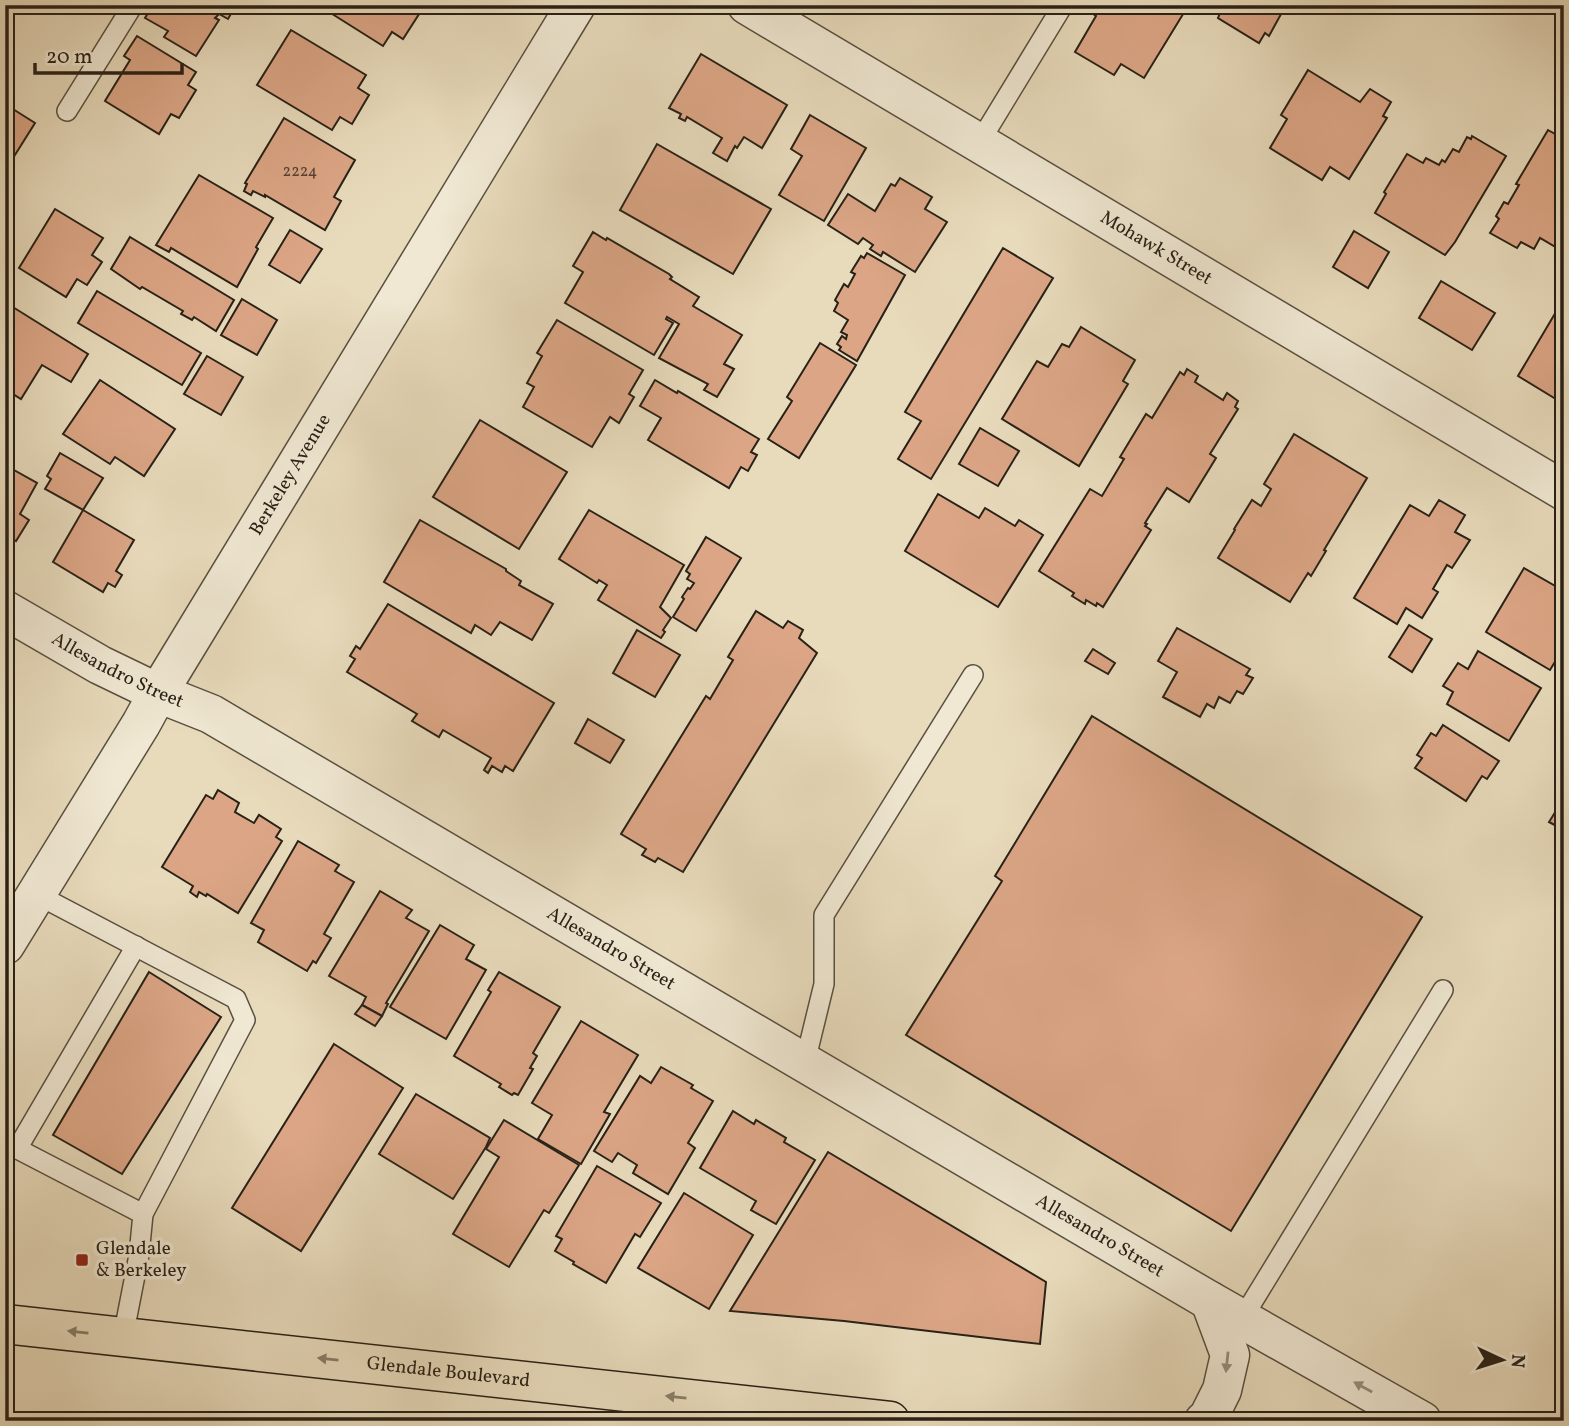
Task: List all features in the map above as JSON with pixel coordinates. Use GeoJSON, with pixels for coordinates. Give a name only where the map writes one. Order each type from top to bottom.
{"type":"FeatureCollection","features":[{"type":"Feature","properties":{"kind":"main road","name":"Glendale Boulevard"},"geometry":{"type":"LineString","coordinates":[[5,1324],[890,1421]]}},
{"type":"Feature","properties":{"kind":"street","name":"Berkeley Avenue"},"geometry":{"type":"LineString","coordinates":[[5,945],[576,5]]}},
{"type":"Feature","properties":{"kind":"street","name":"Mohawk Street"},"geometry":{"type":"LineString","coordinates":[[747,5],[1564,491]]}},
{"type":"Feature","properties":{"kind":"street","name":"Allesandro Street"},"geometry":{"type":"LineString","coordinates":[[5,610],[100,665],[158,693],[211,714],[1226,1310],[1423,1421]]}},
{"type":"Feature","properties":{"kind":"street"},"geometry":{"type":"LineString","coordinates":[[1204,1421],[1222,1390],[1230,1355],[1226,1310]]}},
{"type":"Feature","properties":{"kind":"lane"},"geometry":{"type":"LineString","coordinates":[[67,111],[133,5]]}},
{"type":"Feature","properties":{"kind":"lane"},"geometry":{"type":"LineString","coordinates":[[979,143],[1063,5]]}},
{"type":"Feature","properties":{"kind":"lane"},"geometry":{"type":"LineString","coordinates":[[805,1062],[824,984],[824,915],[974,675]]}},
{"type":"Feature","properties":{"kind":"lane"},"geometry":{"type":"LineString","coordinates":[[36,894],[236,999],[245,1020],[143,1214],[139,1255],[123,1337]]}},
{"type":"Feature","properties":{"kind":"lane"},"geometry":{"type":"LineString","coordinates":[[136,946],[11,1146],[143,1214]]}},
{"type":"Feature","properties":{"kind":"lane"},"geometry":{"type":"LineString","coordinates":[[1226,1310],[1443,990]]}},
{"type":"Feature","properties":{"kind":"building"},"geometry":{"type":"Polygon","coordinates":[[[153,5],[236,5],[228,19],[219,14],[215,18],[219,20],[196,56],[164,37],[168,31],[145,18],[153,5]]]}},
{"type":"Feature","properties":{"kind":"building"},"geometry":{"type":"Polygon","coordinates":[[[318,5],[411,5],[421,11],[403,39],[392,32],[383,46],[318,5]]]}},
{"type":"Feature","properties":{"kind":"building"},"geometry":{"type":"Polygon","coordinates":[[[1097,5],[1188,6],[1144,78],[1121,64],[1114,75],[1075,52],[1096,16],[1092,13],[1097,5]]]}},
{"type":"Feature","properties":{"kind":"building"},"geometry":{"type":"Polygon","coordinates":[[[1223,5],[1286,5],[1269,36],[1265,33],[1259,43],[1218,18],[1223,5]]]}},
{"type":"Feature","properties":{"kind":"building"},"geometry":{"type":"Polygon","coordinates":[[[291,30],[366,75],[358,88],[369,95],[352,124],[340,117],[332,130],[257,85],[291,30]]]}},
{"type":"Feature","properties":{"kind":"building"},"geometry":{"type":"Polygon","coordinates":[[[137,36],[196,72],[188,85],[196,90],[179,118],[171,114],[159,134],[105,101],[130,60],[124,56],[137,36]]]}},
{"type":"Feature","properties":{"kind":"building"},"geometry":{"type":"Polygon","coordinates":[[[701,54],[787,105],[762,148],[744,137],[737,148],[735,146],[727,161],[713,153],[722,138],[687,117],[685,121],[679,118],[681,114],[669,108],[701,54]]]}},
{"type":"Feature","properties":{"kind":"building"},"geometry":{"type":"Polygon","coordinates":[[[1308,70],[1360,102],[1370,89],[1391,102],[1383,116],[1387,118],[1349,179],[1330,167],[1322,180],[1270,148],[1287,119],[1281,115],[1308,70]]]}},
{"type":"Feature","properties":{"kind":"building"},"geometry":{"type":"Polygon","coordinates":[[[5,104],[35,123],[8,166],[5,165],[5,104]]]}},
{"type":"Feature","properties":{"kind":"building"},"geometry":{"type":"Polygon","coordinates":[[[810,115],[866,148],[824,221],[779,195],[802,156],[791,149],[810,115]]]}},
{"type":"Feature","properties":{"kind":"building"},"geometry":{"type":"Polygon","coordinates":[[[284,118],[355,160],[334,197],[341,201],[325,230],[265,195],[253,191],[251,195],[244,191],[247,184],[245,183],[284,118]]]}},
{"type":"Feature","properties":{"kind":"building"},"geometry":{"type":"Polygon","coordinates":[[[1548,130],[1564,139],[1564,252],[1540,238],[1534,249],[1521,242],[1517,248],[1490,233],[1499,219],[1496,216],[1504,202],[1508,204],[1519,185],[1516,184],[1548,130]]]}},
{"type":"Feature","properties":{"kind":"building"},"geometry":{"type":"Polygon","coordinates":[[[1472,136],[1506,156],[1445,255],[1375,213],[1386,194],[1384,192],[1407,154],[1423,163],[1426,158],[1439,165],[1442,160],[1445,162],[1453,149],[1459,152],[1467,137],[1471,139],[1472,136]]]}},
{"type":"Feature","properties":{"kind":"building"},"geometry":{"type":"Polygon","coordinates":[[[657,144],[771,209],[733,274],[620,210],[657,144]]]}},
{"type":"Feature","properties":{"kind":"building"},"geometry":{"type":"Polygon","coordinates":[[[199,175],[273,218],[237,287],[171,248],[169,252],[156,245],[199,175]]]}},
{"type":"Feature","properties":{"kind":"building"},"geometry":{"type":"Polygon","coordinates":[[[900,178],[932,197],[925,209],[947,222],[915,272],[883,252],[881,256],[870,249],[873,245],[863,238],[858,244],[828,225],[848,194],[875,211],[891,184],[895,186],[900,178]]]}},
{"type":"Feature","properties":{"kind":"building"},"geometry":{"type":"Polygon","coordinates":[[[55,209],[103,238],[92,255],[102,262],[87,285],[77,279],[66,297],[19,268],[55,209]]]}},
{"type":"Feature","properties":{"kind":"building"},"geometry":{"type":"Polygon","coordinates":[[[290,230],[322,249],[300,283],[269,265],[290,230]]]}},
{"type":"Feature","properties":{"kind":"building"},"geometry":{"type":"Polygon","coordinates":[[[1354,231],[1389,252],[1368,288],[1333,267],[1354,231]]]}},
{"type":"Feature","properties":{"kind":"building"},"geometry":{"type":"Polygon","coordinates":[[[593,232],[669,274],[672,277],[670,279],[699,297],[693,306],[742,335],[724,364],[734,369],[717,397],[704,390],[708,384],[659,358],[679,324],[667,317],[666,319],[673,323],[654,355],[565,303],[583,272],[573,266],[593,232]]]}},
{"type":"Feature","properties":{"kind":"building"},"geometry":{"type":"Polygon","coordinates":[[[130,237],[234,300],[216,331],[194,317],[192,320],[181,314],[183,311],[142,287],[140,289],[111,269],[130,237]]]}},
{"type":"Feature","properties":{"kind":"building"},"geometry":{"type":"Polygon","coordinates":[[[1003,248],[1053,278],[931,479],[898,459],[921,421],[905,412],[1003,248]]]}},
{"type":"Feature","properties":{"kind":"building"},"geometry":{"type":"Polygon","coordinates":[[[867,253],[905,275],[857,361],[839,350],[841,347],[837,344],[842,336],[846,339],[847,335],[841,332],[848,320],[834,311],[838,303],[835,300],[844,284],[848,287],[855,274],[851,272],[861,256],[864,258],[867,253]]]}},
{"type":"Feature","properties":{"kind":"building"},"geometry":{"type":"Polygon","coordinates":[[[1441,281],[1495,313],[1472,350],[1419,318],[1441,281]]]}},
{"type":"Feature","properties":{"kind":"building"},"geometry":{"type":"Polygon","coordinates":[[[97,291],[201,353],[182,385],[78,323],[97,291]]]}},
{"type":"Feature","properties":{"kind":"building"},"geometry":{"type":"Polygon","coordinates":[[[242,299],[277,320],[257,355],[221,335],[242,299]]]}},
{"type":"Feature","properties":{"kind":"building"},"geometry":{"type":"Polygon","coordinates":[[[1564,300],[1564,404],[1518,376],[1564,300]]]}},
{"type":"Feature","properties":{"kind":"building"},"geometry":{"type":"Polygon","coordinates":[[[8,304],[88,354],[71,382],[42,365],[21,399],[5,389],[5,308],[8,304]]]}},
{"type":"Feature","properties":{"kind":"building"},"geometry":{"type":"Polygon","coordinates":[[[557,320],[643,370],[629,394],[634,397],[619,423],[610,417],[592,447],[523,407],[534,387],[527,383],[542,356],[537,353],[557,320]]]}},
{"type":"Feature","properties":{"kind":"building"},"geometry":{"type":"Polygon","coordinates":[[[1081,327],[1135,360],[1123,381],[1128,384],[1079,466],[1002,419],[1037,361],[1048,367],[1062,344],[1069,347],[1081,327]]]}},
{"type":"Feature","properties":{"kind":"building"},"geometry":{"type":"Polygon","coordinates":[[[820,343],[856,365],[799,458],[768,439],[792,401],[787,397],[820,343]]]}},
{"type":"Feature","properties":{"kind":"building"},"geometry":{"type":"Polygon","coordinates":[[[207,356],[243,377],[221,415],[184,394],[207,356]]]}},
{"type":"Feature","properties":{"kind":"building"},"geometry":{"type":"Polygon","coordinates":[[[1187,369],[1198,376],[1195,382],[1223,400],[1227,393],[1238,401],[1235,407],[1238,409],[1210,454],[1216,458],[1189,502],[1167,488],[1145,523],[1151,530],[1103,607],[1086,600],[1085,604],[1072,596],[1074,593],[1039,571],[1090,489],[1102,496],[1124,459],[1120,457],[1146,414],[1152,418],[1180,372],[1184,375],[1187,369]]]}},
{"type":"Feature","properties":{"kind":"building"},"geometry":{"type":"Polygon","coordinates":[[[100,380],[175,429],[144,476],[115,457],[110,464],[63,434],[100,380]]]}},
{"type":"Feature","properties":{"kind":"building"},"geometry":{"type":"Polygon","coordinates":[[[655,380],[759,439],[751,452],[757,455],[748,471],[741,467],[729,488],[648,440],[661,418],[640,406],[655,380]]]}},
{"type":"Feature","properties":{"kind":"building"},"geometry":{"type":"Polygon","coordinates":[[[480,420],[567,472],[519,549],[433,497],[480,420]]]}},
{"type":"Feature","properties":{"kind":"building"},"geometry":{"type":"Polygon","coordinates":[[[980,428],[1019,451],[998,486],[959,464],[980,428]]]}},
{"type":"Feature","properties":{"kind":"building"},"geometry":{"type":"Polygon","coordinates":[[[1294,434],[1367,478],[1311,576],[1308,573],[1290,602],[1218,558],[1252,500],[1261,506],[1271,489],[1264,484],[1294,434]]]}},
{"type":"Feature","properties":{"kind":"building"},"geometry":{"type":"Polygon","coordinates":[[[60,453],[103,478],[83,510],[45,489],[51,479],[47,476],[60,453]]]}},
{"type":"Feature","properties":{"kind":"building"},"geometry":{"type":"Polygon","coordinates":[[[5,465],[37,483],[20,514],[29,520],[16,541],[5,534],[5,465]]]}},
{"type":"Feature","properties":{"kind":"building"},"geometry":{"type":"Polygon","coordinates":[[[938,494],[979,518],[985,508],[1015,526],[1019,520],[1043,535],[998,607],[905,551],[938,494]]]}},
{"type":"Feature","properties":{"kind":"building"},"geometry":{"type":"Polygon","coordinates":[[[1439,500],[1465,515],[1455,532],[1470,540],[1452,568],[1447,565],[1433,589],[1438,592],[1422,618],[1406,608],[1397,624],[1354,598],[1410,505],[1429,516],[1439,500]]]}},
{"type":"Feature","properties":{"kind":"building"},"geometry":{"type":"Polygon","coordinates":[[[83,510],[134,540],[116,571],[122,575],[115,587],[108,583],[103,592],[53,562],[83,510]]]}},
{"type":"Feature","properties":{"kind":"building"},"geometry":{"type":"Polygon","coordinates":[[[589,510],[684,565],[660,607],[671,618],[661,638],[598,600],[607,585],[599,580],[597,583],[559,559],[589,510]]]}},
{"type":"Feature","properties":{"kind":"building"},"geometry":{"type":"Polygon","coordinates":[[[420,520],[506,569],[521,581],[519,585],[553,604],[532,640],[500,622],[491,635],[475,625],[471,633],[384,582],[420,520]]]}},
{"type":"Feature","properties":{"kind":"building"},"geometry":{"type":"Polygon","coordinates":[[[706,537],[741,558],[696,631],[673,617],[684,599],[682,597],[694,583],[687,579],[690,574],[686,571],[706,537]]]}},
{"type":"Feature","properties":{"kind":"building"},"geometry":{"type":"Polygon","coordinates":[[[1524,568],[1564,591],[1564,647],[1550,670],[1486,632],[1524,568]]]}},
{"type":"Feature","properties":{"kind":"building"},"geometry":{"type":"Polygon","coordinates":[[[388,604],[554,703],[513,771],[505,766],[502,772],[492,766],[488,773],[484,770],[491,758],[443,730],[439,737],[412,721],[417,714],[347,672],[355,659],[350,656],[356,646],[360,649],[388,604]]]}},
{"type":"Feature","properties":{"kind":"building"},"geometry":{"type":"Polygon","coordinates":[[[756,611],[783,628],[788,621],[803,630],[799,638],[817,653],[683,872],[658,858],[655,862],[642,855],[646,849],[621,834],[706,696],[710,699],[733,660],[728,657],[756,611]]]}},
{"type":"Feature","properties":{"kind":"building"},"geometry":{"type":"Polygon","coordinates":[[[1409,625],[1432,639],[1412,672],[1389,657],[1409,625]]]}},
{"type":"Feature","properties":{"kind":"building"},"geometry":{"type":"Polygon","coordinates":[[[1177,628],[1250,669],[1246,675],[1253,678],[1243,694],[1237,691],[1230,703],[1219,697],[1214,708],[1207,704],[1200,717],[1163,697],[1177,672],[1158,661],[1177,628]]]}},
{"type":"Feature","properties":{"kind":"building"},"geometry":{"type":"Polygon","coordinates":[[[637,630],[680,655],[655,697],[613,673],[637,630]]]}},
{"type":"Feature","properties":{"kind":"building"},"geometry":{"type":"Polygon","coordinates":[[[1093,649],[1115,663],[1108,674],[1085,661],[1093,649]]]}},
{"type":"Feature","properties":{"kind":"building"},"geometry":{"type":"Polygon","coordinates":[[[1478,651],[1541,688],[1509,741],[1447,704],[1453,692],[1443,686],[1458,663],[1468,669],[1478,651]]]}},
{"type":"Feature","properties":{"kind":"building"},"geometry":{"type":"Polygon","coordinates":[[[1092,716],[1422,917],[1231,1231],[906,1035],[1002,881],[995,876],[1092,716]]]}},
{"type":"Feature","properties":{"kind":"building"},"geometry":{"type":"Polygon","coordinates":[[[588,719],[624,740],[610,763],[575,743],[588,719]]]}},
{"type":"Feature","properties":{"kind":"building"},"geometry":{"type":"Polygon","coordinates":[[[1443,725],[1499,761],[1487,779],[1482,776],[1466,801],[1415,768],[1422,758],[1417,755],[1431,733],[1436,736],[1443,725]]]}},
{"type":"Feature","properties":{"kind":"building"},"geometry":{"type":"Polygon","coordinates":[[[218,790],[239,803],[235,812],[254,823],[259,815],[281,829],[276,837],[282,841],[238,913],[207,894],[206,896],[199,892],[197,897],[190,892],[193,886],[162,867],[206,795],[213,799],[218,790]]]}},
{"type":"Feature","properties":{"kind":"building"},"geometry":{"type":"Polygon","coordinates":[[[1564,798],[1564,830],[1549,822],[1564,798]]]}},
{"type":"Feature","properties":{"kind":"building"},"geometry":{"type":"Polygon","coordinates":[[[298,841],[339,865],[335,871],[354,882],[324,934],[331,938],[316,963],[313,961],[307,971],[258,942],[264,930],[251,923],[298,841]]]}},
{"type":"Feature","properties":{"kind":"building"},"geometry":{"type":"Polygon","coordinates":[[[380,891],[412,910],[406,918],[429,931],[386,1003],[388,1004],[382,1016],[362,1005],[366,997],[329,976],[380,891]]]}},
{"type":"Feature","properties":{"kind":"building"},"geometry":{"type":"Polygon","coordinates":[[[440,925],[474,945],[466,959],[486,970],[446,1039],[390,1007],[440,925]]]}},
{"type":"Feature","properties":{"kind":"building"},"geometry":{"type":"Polygon","coordinates":[[[149,972],[221,1017],[122,1174],[53,1135],[149,972]]]}},
{"type":"Feature","properties":{"kind":"building"},"geometry":{"type":"Polygon","coordinates":[[[499,972],[560,1007],[533,1053],[537,1056],[530,1068],[533,1069],[518,1095],[512,1095],[499,1087],[501,1084],[454,1056],[491,992],[488,990],[499,972]]]}},
{"type":"Feature","properties":{"kind":"building"},"geometry":{"type":"Polygon","coordinates":[[[362,1005],[382,1016],[375,1026],[355,1014],[362,1005]]]}},
{"type":"Feature","properties":{"kind":"building"},"geometry":{"type":"Polygon","coordinates":[[[581,1021],[638,1055],[604,1112],[610,1114],[581,1164],[538,1139],[552,1115],[532,1103],[581,1021]]]}},
{"type":"Feature","properties":{"kind":"building"},"geometry":{"type":"Polygon","coordinates":[[[334,1044],[403,1088],[301,1251],[232,1208],[334,1044]]]}},
{"type":"Feature","properties":{"kind":"building"},"geometry":{"type":"Polygon","coordinates":[[[661,1067],[693,1085],[691,1088],[713,1101],[688,1143],[695,1148],[668,1194],[633,1173],[637,1165],[618,1153],[612,1162],[594,1151],[640,1076],[651,1083],[661,1067]]]}},
{"type":"Feature","properties":{"kind":"building"},"geometry":{"type":"Polygon","coordinates":[[[416,1094],[490,1138],[453,1199],[379,1154],[416,1094]]]}},
{"type":"Feature","properties":{"kind":"building"},"geometry":{"type":"Polygon","coordinates":[[[733,1111],[754,1124],[756,1120],[786,1138],[784,1142],[815,1160],[776,1224],[751,1210],[756,1201],[700,1168],[733,1111]]]}},
{"type":"Feature","properties":{"kind":"building"},"geometry":{"type":"Polygon","coordinates":[[[504,1120],[579,1165],[549,1213],[544,1210],[509,1267],[453,1234],[499,1157],[486,1149],[504,1120]]]}},
{"type":"Feature","properties":{"kind":"building"},"geometry":{"type":"Polygon","coordinates":[[[828,1152],[1046,1282],[1040,1344],[844,1321],[730,1311],[828,1152]]]}},
{"type":"Feature","properties":{"kind":"building"},"geometry":{"type":"Polygon","coordinates":[[[597,1166],[661,1203],[640,1237],[635,1234],[606,1283],[555,1251],[562,1239],[556,1236],[597,1166]]]}},
{"type":"Feature","properties":{"kind":"building"},"geometry":{"type":"Polygon","coordinates":[[[684,1193],[753,1235],[709,1309],[638,1268],[684,1193]]]}},
{"type":"Feature","properties":{"kind":"place","name":"Glendale & Berkeley"},"geometry":{"type":"Point","coordinates":[82,1260]}}]}
